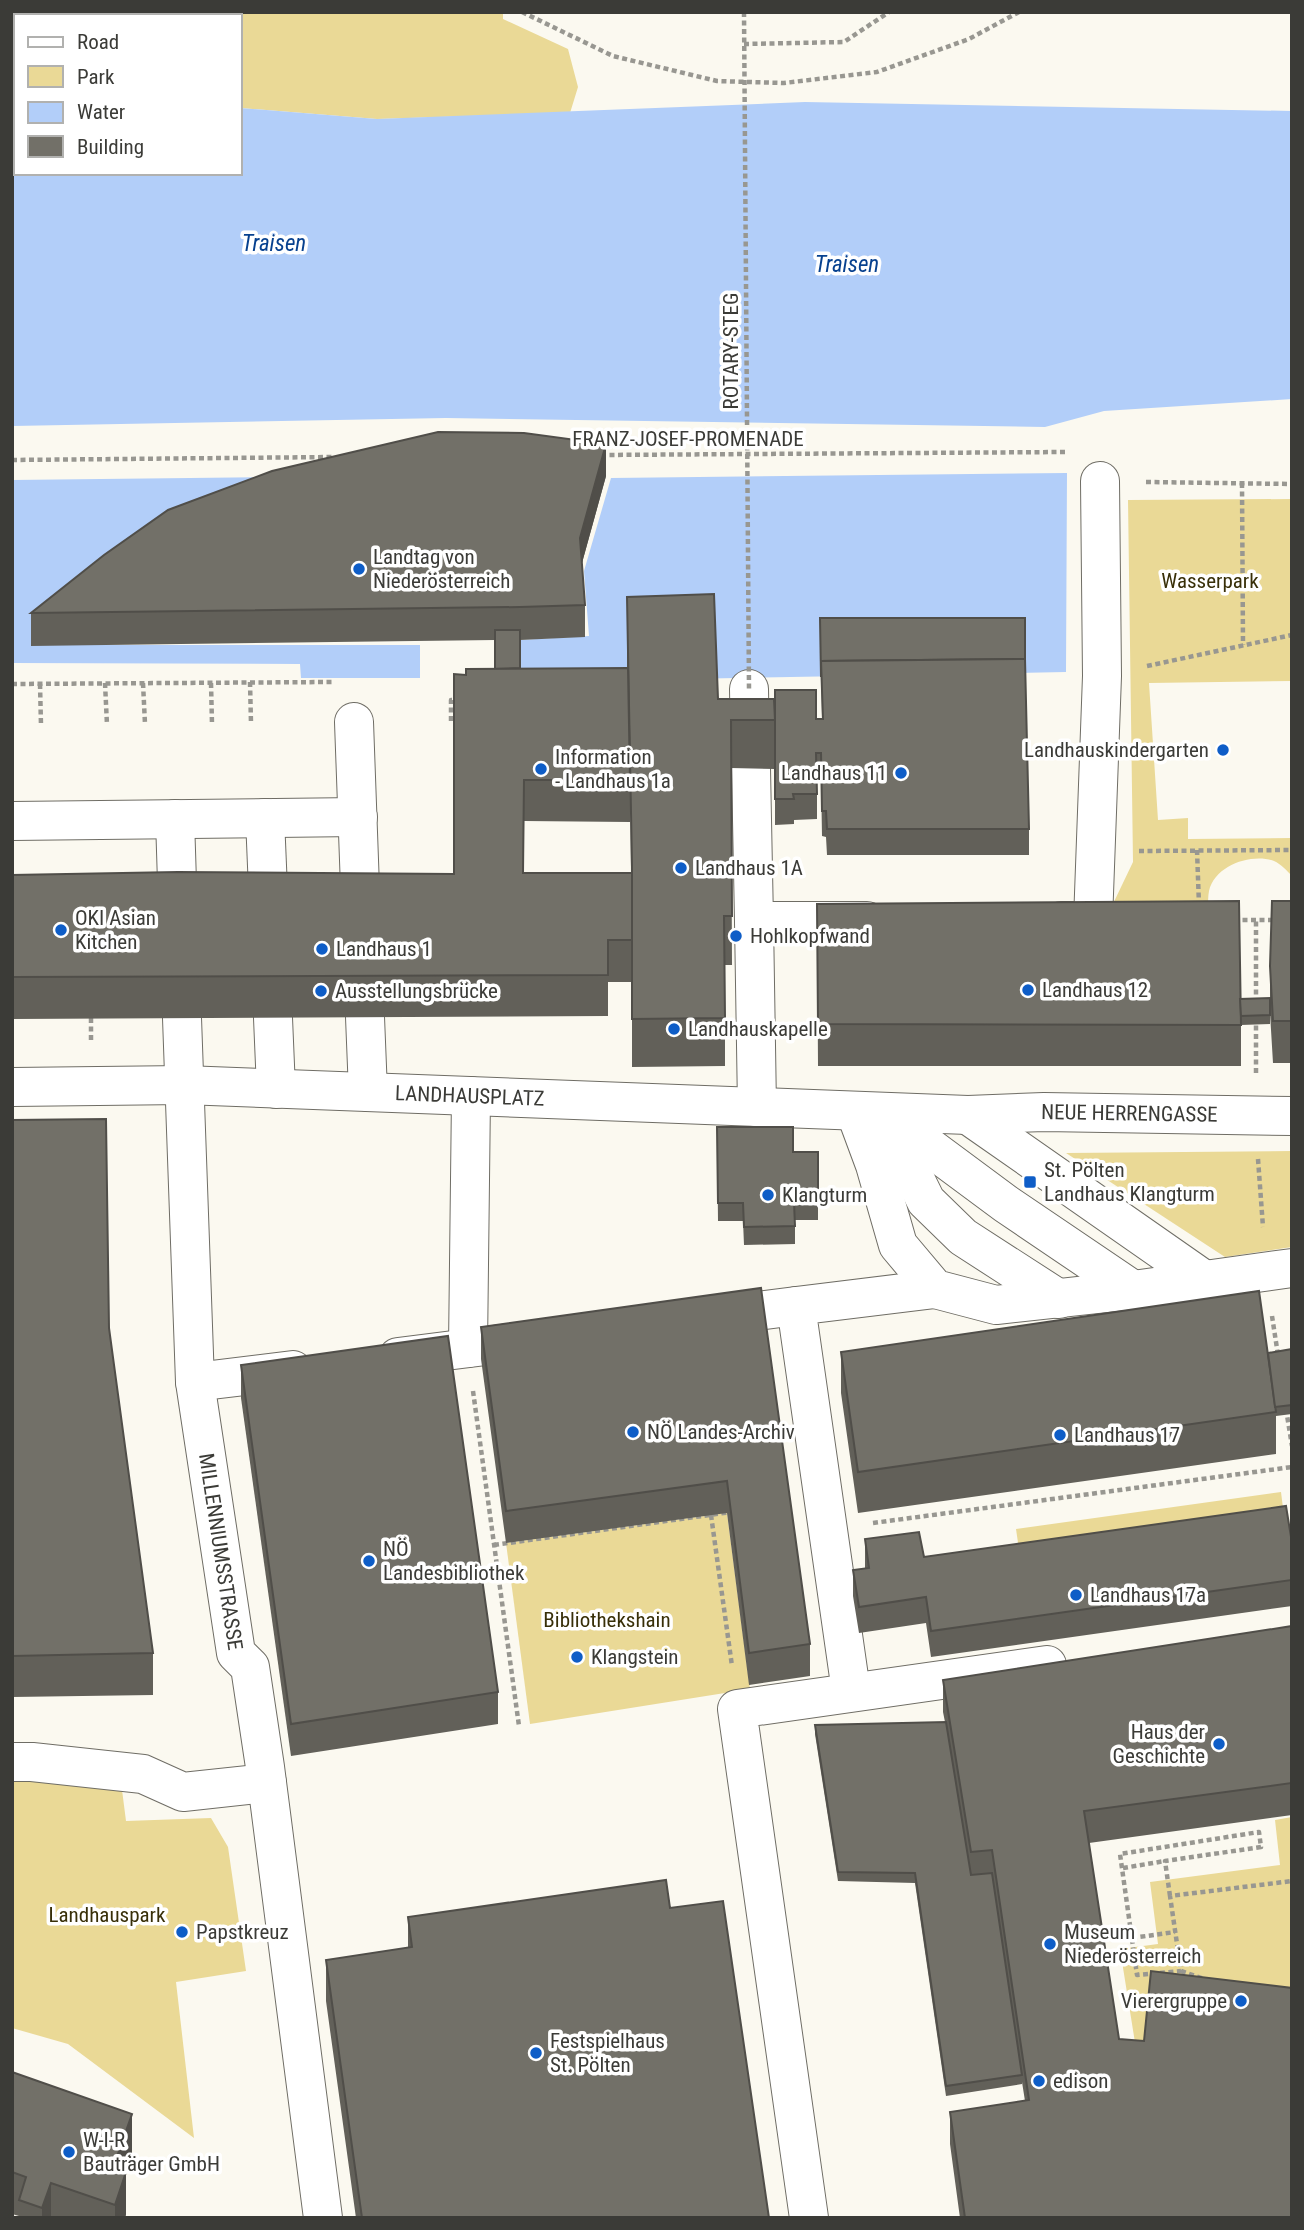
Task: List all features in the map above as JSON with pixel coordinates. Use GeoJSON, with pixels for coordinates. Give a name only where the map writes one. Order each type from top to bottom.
{"type":"FeatureCollection","features":[{"type":"Feature","properties":{"kind":"street"},"geometry":{"type":"LineString","coordinates":[[1025,921],[1093,921],[1102,676],[1100,481]]}},
{"type":"Feature","properties":{"kind":"street"},"geometry":{"type":"LineString","coordinates":[[749,689],[757,1107]]}},
{"type":"Feature","properties":{"kind":"street"},"geometry":{"type":"LineString","coordinates":[[354,722],[361,915]]}},
{"type":"Feature","properties":{"kind":"street"},"geometry":{"type":"LineString","coordinates":[[12,821],[358,817]]}},
{"type":"Feature","properties":{"kind":"street"},"geometry":{"type":"LineString","coordinates":[[265,818],[269,914]]}},
{"type":"Feature","properties":{"kind":"street"},"geometry":{"type":"LineString","coordinates":[[175,819],[178,914]]}},
{"type":"Feature","properties":{"kind":"street"},"geometry":{"type":"LineString","coordinates":[[754,921],[903,921]]}},
{"type":"Feature","properties":{"kind":"street"},"geometry":{"type":"LineString","coordinates":[[365,1017],[368,1092]]}},
{"type":"Feature","properties":{"kind":"street","name":"MILLENNIUMSSTRASSE"},"geometry":{"type":"LineString","coordinates":[[182,1018],[195,1382],[236,1653],[250,1667],[323,2218]]}},
{"type":"Feature","properties":{"kind":"street"},"geometry":{"type":"LineString","coordinates":[[273,1018],[276,1088]]}},
{"type":"Feature","properties":{"kind":"street"},"geometry":{"type":"LineString","coordinates":[[12,1087],[184,1085]]}},
{"type":"Feature","properties":{"kind":"street","name":"LANDHAUSPLATZ"},"geometry":{"type":"LineString","coordinates":[[184,1085],[868,1112]]}},
{"type":"Feature","properties":{"kind":"street"},"geometry":{"type":"LineString","coordinates":[[468,1348],[471,1096]]}},
{"type":"Feature","properties":{"kind":"street"},"geometry":{"type":"LineString","coordinates":[[868,1112],[875,1165],[898,1245],[935,1289]]}},
{"type":"Feature","properties":{"kind":"street"},"geometry":{"type":"LineString","coordinates":[[868,1112],[1132,1290]]}},
{"type":"Feature","properties":{"kind":"street"},"geometry":{"type":"LineString","coordinates":[[868,1112],[926,1201],[963,1237],[1059,1299]]}},
{"type":"Feature","properties":{"kind":"street","name":"NEUE HERRENGASSE"},"geometry":{"type":"LineString","coordinates":[[868,1112],[1274,1116]]}},
{"type":"Feature","properties":{"kind":"street"},"geometry":{"type":"LineString","coordinates":[[968,1115],[1203,1279]]}},
{"type":"Feature","properties":{"kind":"street"},"geometry":{"type":"LineString","coordinates":[[673,1322],[935,1289],[996,1305],[1292,1268]]}},
{"type":"Feature","properties":{"kind":"street"},"geometry":{"type":"LineString","coordinates":[[796,1306],[851,1692]]}},
{"type":"Feature","properties":{"kind":"street"},"geometry":{"type":"LineString","coordinates":[[195,1382],[564,1336]]}},
{"type":"Feature","properties":{"kind":"street"},"geometry":{"type":"LineString","coordinates":[[809,2218],[737,1709],[1085,1660]]}},
{"type":"Feature","properties":{"kind":"street"},"geometry":{"type":"LineString","coordinates":[[12,1762],[143,1773],[183,1792],[267,1783]]}},
{"type":"Feature","properties":{"kind":"path"},"geometry":{"type":"LineString","coordinates":[[12,12],[39,12]]}},
{"type":"Feature","properties":{"kind":"path"},"geometry":{"type":"LineString","coordinates":[[522,12],[613,55],[717,81],[784,83],[877,72],[969,39],[1019,12]]}},
{"type":"Feature","properties":{"kind":"path","name":"ROTARY-STEG"},"geometry":{"type":"LineString","coordinates":[[744,12],[749,689]]}},
{"type":"Feature","properties":{"kind":"path"},"geometry":{"type":"LineString","coordinates":[[744,44],[844,42],[889,12]]}},
{"type":"Feature","properties":{"kind":"path","name":"FRANZ-JOSEF-PROMENADE"},"geometry":{"type":"LineString","coordinates":[[597,455],[1101,452],[1100,481]]}},
{"type":"Feature","properties":{"kind":"path"},"geometry":{"type":"LineString","coordinates":[[12,460],[347,457]]}},
{"type":"Feature","properties":{"kind":"path"},"geometry":{"type":"LineString","coordinates":[[1100,481],[1292,484]]}},
{"type":"Feature","properties":{"kind":"path"},"geometry":{"type":"LineString","coordinates":[[1242,484],[1243,645]]}},
{"type":"Feature","properties":{"kind":"path"},"geometry":{"type":"LineString","coordinates":[[1102,676],[1292,635]]}},
{"type":"Feature","properties":{"kind":"path"},"geometry":{"type":"LineString","coordinates":[[250,682],[251,723]]}},
{"type":"Feature","properties":{"kind":"path"},"geometry":{"type":"LineString","coordinates":[[12,684],[340,682]]}},
{"type":"Feature","properties":{"kind":"path"},"geometry":{"type":"LineString","coordinates":[[105,683],[107,725]]}},
{"type":"Feature","properties":{"kind":"path"},"geometry":{"type":"LineString","coordinates":[[143,683],[145,724]]}},
{"type":"Feature","properties":{"kind":"path"},"geometry":{"type":"LineString","coordinates":[[211,683],[212,723]]}},
{"type":"Feature","properties":{"kind":"path"},"geometry":{"type":"LineString","coordinates":[[40,684],[41,725]]}},
{"type":"Feature","properties":{"kind":"path"},"geometry":{"type":"LineString","coordinates":[[451,721],[451,700],[464,700]]}},
{"type":"Feature","properties":{"kind":"path"},"geometry":{"type":"LineString","coordinates":[[1197,850],[1199,909]]}},
{"type":"Feature","properties":{"kind":"path"},"geometry":{"type":"LineString","coordinates":[[1137,851],[1292,850]]}},
{"type":"Feature","properties":{"kind":"path"},"geometry":{"type":"LineString","coordinates":[[1222,920],[1280,920]]}},
{"type":"Feature","properties":{"kind":"path"},"geometry":{"type":"LineString","coordinates":[[1256,920],[1256,1004]]}},
{"type":"Feature","properties":{"kind":"path"},"geometry":{"type":"LineString","coordinates":[[1256,1018],[1274,1116]]}},
{"type":"Feature","properties":{"kind":"path"},"geometry":{"type":"LineString","coordinates":[[468,1348],[519,1726]]}},
{"type":"Feature","properties":{"kind":"path"},"geometry":{"type":"LineString","coordinates":[[869,1523],[1292,1467]]}},
{"type":"Feature","properties":{"kind":"path"},"geometry":{"type":"LineString","coordinates":[[494,1545],[738,1511]]}},
{"type":"Feature","properties":{"kind":"path"},"geometry":{"type":"LineString","coordinates":[[710,1516],[737,1709]]}},
{"type":"Feature","properties":{"kind":"path"},"geometry":{"type":"LineString","coordinates":[[1123,1868],[1261,1847],[1259,1832],[1120,1854],[1138,1975],[1181,1971],[1206,1979]]}},
{"type":"Feature","properties":{"kind":"path"},"geometry":{"type":"LineString","coordinates":[[1165,1861],[1181,1971]]}},
{"type":"Feature","properties":{"kind":"path"},"geometry":{"type":"LineString","coordinates":[[1170,1896],[1292,1881]]}},
{"type":"Feature","properties":{"kind":"path"},"geometry":{"type":"LineString","coordinates":[[1132,1938],[1175,1932]]}},
{"type":"Feature","properties":{"kind":"green space"},"geometry":{"type":"Polygon","coordinates":[[[12,12],[503,12],[503,19],[568,49],[578,87],[570,113],[377,119],[242,108],[242,14],[14,14],[12,90],[12,12]]]}},
{"type":"Feature","properties":{"kind":"green space","name":"Wasserpark"},"geometry":{"type":"Polygon","coordinates":[[[1292,499],[1292,681],[1149,683],[1158,820],[1188,818],[1188,839],[1292,838],[1292,876],[1274,861],[1245,860],[1219,874],[1209,891],[1208,908],[1111,908],[1133,862],[1128,500],[1292,499]]]}},
{"type":"Feature","properties":{"kind":"green space"},"geometry":{"type":"Polygon","coordinates":[[[1292,1151],[1292,1247],[1225,1257],[1066,1153],[1292,1151]]]}},
{"type":"Feature","properties":{"kind":"green space"},"geometry":{"type":"Polygon","coordinates":[[[1281,1492],[1286,1532],[1022,1570],[1016,1529],[1281,1492]]]}},
{"type":"Feature","properties":{"kind":"green space","name":"Bibliothekshain"},"geometry":{"type":"Polygon","coordinates":[[[727,1513],[750,1689],[530,1724],[506,1543],[727,1513]]]}},
{"type":"Feature","properties":{"kind":"green space","name":"Landhauspark"},"geometry":{"type":"Polygon","coordinates":[[[12,1776],[121,1782],[126,1821],[211,1818],[228,1847],[246,1971],[176,1982],[194,2138],[68,2044],[12,2028],[12,1776]]]}},
{"type":"Feature","properties":{"kind":"green space"},"geometry":{"type":"Polygon","coordinates":[[[1292,1817],[1292,2020],[1137,2055],[1120,1949],[1158,1944],[1150,1882],[1280,1865],[1275,1820],[1292,1817]]]}},
{"type":"Feature","properties":{"kind":"water","name":"Traisen"},"geometry":{"type":"Polygon","coordinates":[[[12,90],[14,175],[242,175],[242,108],[377,119],[805,102],[1292,111],[1292,399],[1104,411],[1045,427],[446,418],[12,426],[12,90]]]}},
{"type":"Feature","properties":{"kind":"water"},"geometry":{"type":"Polygon","coordinates":[[[1067,473],[1066,672],[520,682],[520,640],[589,636],[584,571],[611,478],[1067,473]]]}},
{"type":"Feature","properties":{"kind":"water"},"geometry":{"type":"Polygon","coordinates":[[[360,476],[33,645],[420,645],[420,678],[301,678],[300,664],[12,663],[12,480],[360,476]]]}},
{"type":"Feature","properties":{"kind":"building"},"geometry":{"type":"Polygon","coordinates":[[[438,432],[524,433],[606,444],[580,538],[585,605],[31,613],[104,555],[168,510],[272,471],[438,432]]]}},
{"type":"Feature","properties":{"kind":"building","name":"Landhaus 1A"},"geometry":{"type":"Polygon","coordinates":[[[714,594],[718,699],[774,699],[775,720],[731,720],[732,916],[724,916],[725,1018],[632,1019],[627,597],[714,594]]]}},
{"type":"Feature","properties":{"kind":"building"},"geometry":{"type":"Polygon","coordinates":[[[820,618],[1025,618],[1025,659],[821,661],[821,677],[820,618]]]}},
{"type":"Feature","properties":{"kind":"building"},"geometry":{"type":"Polygon","coordinates":[[[495,630],[520,630],[520,668],[495,669],[495,630]]]}},
{"type":"Feature","properties":{"kind":"building","name":"Landhaus 11"},"geometry":{"type":"Polygon","coordinates":[[[1025,659],[1029,829],[827,829],[826,811],[822,811],[821,753],[816,753],[817,794],[793,794],[794,799],[775,799],[775,690],[816,690],[816,719],[823,719],[821,661],[1025,659]]]}},
{"type":"Feature","properties":{"kind":"building"},"geometry":{"type":"Polygon","coordinates":[[[628,668],[630,780],[524,780],[523,873],[632,873],[632,940],[608,940],[608,975],[12,977],[12,875],[178,872],[454,874],[454,674],[466,675],[466,669],[628,668]]]}},
{"type":"Feature","properties":{"kind":"building","name":"Landhaus 12"},"geometry":{"type":"Polygon","coordinates":[[[1239,901],[1241,1025],[818,1024],[817,904],[1239,901]]]}},
{"type":"Feature","properties":{"kind":"building"},"geometry":{"type":"Polygon","coordinates":[[[1272,901],[1292,901],[1292,1021],[1273,1021],[1270,966],[1272,901]]]}},
{"type":"Feature","properties":{"kind":"building"},"geometry":{"type":"Polygon","coordinates":[[[1270,998],[1270,1015],[1241,1016],[1240,999],[1270,998]]]}},
{"type":"Feature","properties":{"kind":"building"},"geometry":{"type":"Polygon","coordinates":[[[106,1119],[109,1328],[153,1653],[12,1656],[12,1120],[106,1119]]]}},
{"type":"Feature","properties":{"kind":"building","name":"Klangturm"},"geometry":{"type":"Polygon","coordinates":[[[717,1127],[793,1127],[793,1152],[818,1152],[818,1202],[794,1202],[795,1226],[744,1227],[743,1203],[718,1203],[717,1127]]]}},
{"type":"Feature","properties":{"kind":"building","name":"NÖ Landes-Archiv"},"geometry":{"type":"Polygon","coordinates":[[[761,1288],[810,1644],[749,1653],[727,1481],[506,1511],[481,1327],[761,1288]]]}},
{"type":"Feature","properties":{"kind":"building","name":"Landhaus 17"},"geometry":{"type":"Polygon","coordinates":[[[1259,1291],[1276,1412],[858,1472],[841,1352],[1259,1291]]]}},
{"type":"Feature","properties":{"kind":"building","name":"NÖ Landesbibliothek"},"geometry":{"type":"Polygon","coordinates":[[[448,1336],[498,1692],[291,1724],[241,1365],[448,1336]]]}},
{"type":"Feature","properties":{"kind":"building"},"geometry":{"type":"Polygon","coordinates":[[[1292,1349],[1292,1405],[1275,1407],[1268,1353],[1292,1349]]]}},
{"type":"Feature","properties":{"kind":"building","name":"Landhaus 17a"},"geometry":{"type":"Polygon","coordinates":[[[1286,1506],[1292,1543],[1292,1580],[931,1631],[926,1597],[859,1607],[853,1570],[869,1568],[865,1539],[919,1532],[924,1557],[1286,1506]]]}},
{"type":"Feature","properties":{"kind":"building","name":"Museum Niederösterreich"},"geometry":{"type":"Polygon","coordinates":[[[1292,1626],[1292,1783],[1084,1811],[1119,2039],[1144,2041],[1151,1971],[1292,1988],[1292,2218],[965,2218],[950,2112],[1029,2100],[992,1850],[971,1852],[943,1680],[1292,1626]]]}},
{"type":"Feature","properties":{"kind":"building"},"geometry":{"type":"Polygon","coordinates":[[[946,1722],[971,1875],[992,1873],[1022,2075],[946,2086],[915,1873],[838,1872],[815,1725],[946,1722]]]}},
{"type":"Feature","properties":{"kind":"building","name":"Festspielhaus St. Pölten"},"geometry":{"type":"Polygon","coordinates":[[[666,1880],[670,1908],[723,1901],[769,2218],[362,2218],[326,1960],[412,1947],[408,1917],[666,1880]]]}},
{"type":"Feature","properties":{"kind":"building"},"geometry":{"type":"Polygon","coordinates":[[[12,2072],[132,2114],[113,2168],[126,2172],[115,2205],[51,2183],[42,2208],[19,2200],[26,2177],[12,2172],[12,2072]]]}},
{"type":"Feature","properties":{"kind":"place","name":"Landtag von Niederösterreich"},"geometry":{"type":"Point","coordinates":[359,569]}},
{"type":"Feature","properties":{"kind":"place","name":"Landhauskindergarten"},"geometry":{"type":"Point","coordinates":[1223,750]}},
{"type":"Feature","properties":{"kind":"place","name":"Information - Landhaus 1a"},"geometry":{"type":"Point","coordinates":[541,769]}},
{"type":"Feature","properties":{"kind":"place","name":"Landhaus 11"},"geometry":{"type":"Point","coordinates":[901,773]}},
{"type":"Feature","properties":{"kind":"place","name":"Landhaus 1A"},"geometry":{"type":"Point","coordinates":[681,868]}},
{"type":"Feature","properties":{"kind":"place","name":"OKI Asian Kitchen"},"geometry":{"type":"Point","coordinates":[61,930]}},
{"type":"Feature","properties":{"kind":"place","name":"Hohlkopfwand"},"geometry":{"type":"Point","coordinates":[736,936]}},
{"type":"Feature","properties":{"kind":"place","name":"Landhaus 1"},"geometry":{"type":"Point","coordinates":[322,949]}},
{"type":"Feature","properties":{"kind":"place","name":"Landhaus 12"},"geometry":{"type":"Point","coordinates":[1028,990]}},
{"type":"Feature","properties":{"kind":"place","name":"Ausstellungsbrücke"},"geometry":{"type":"Point","coordinates":[321,991]}},
{"type":"Feature","properties":{"kind":"place","name":"Landhauskapelle"},"geometry":{"type":"Point","coordinates":[674,1029]}},
{"type":"Feature","properties":{"kind":"place","name":"St. Pölten Landhaus Klangturm"},"geometry":{"type":"Point","coordinates":[1030,1182]}},
{"type":"Feature","properties":{"kind":"place","name":"Klangturm"},"geometry":{"type":"Point","coordinates":[768,1195]}},
{"type":"Feature","properties":{"kind":"place","name":"NÖ Landes-Archiv"},"geometry":{"type":"Point","coordinates":[633,1432]}},
{"type":"Feature","properties":{"kind":"place","name":"Landhaus 17"},"geometry":{"type":"Point","coordinates":[1060,1435]}},
{"type":"Feature","properties":{"kind":"place","name":"NÖ Landesbibliothek"},"geometry":{"type":"Point","coordinates":[369,1561]}},
{"type":"Feature","properties":{"kind":"place","name":"Landhaus 17a"},"geometry":{"type":"Point","coordinates":[1076,1595]}},
{"type":"Feature","properties":{"kind":"place","name":"Klangstein"},"geometry":{"type":"Point","coordinates":[577,1657]}},
{"type":"Feature","properties":{"kind":"place","name":"Haus der Geschichte"},"geometry":{"type":"Point","coordinates":[1219,1744]}},
{"type":"Feature","properties":{"kind":"place","name":"Papstkreuz"},"geometry":{"type":"Point","coordinates":[182,1932]}},
{"type":"Feature","properties":{"kind":"place","name":"Museum Niederösterreich"},"geometry":{"type":"Point","coordinates":[1050,1944]}},
{"type":"Feature","properties":{"kind":"place","name":"Vierergruppe"},"geometry":{"type":"Point","coordinates":[1241,2001]}},
{"type":"Feature","properties":{"kind":"place","name":"Festspielhaus St. Pölten"},"geometry":{"type":"Point","coordinates":[536,2053]}},
{"type":"Feature","properties":{"kind":"place","name":"edison"},"geometry":{"type":"Point","coordinates":[1039,2081]}},
{"type":"Feature","properties":{"kind":"place","name":"W-I-R Bauträger GmbH"},"geometry":{"type":"Point","coordinates":[69,2152]}}]}
